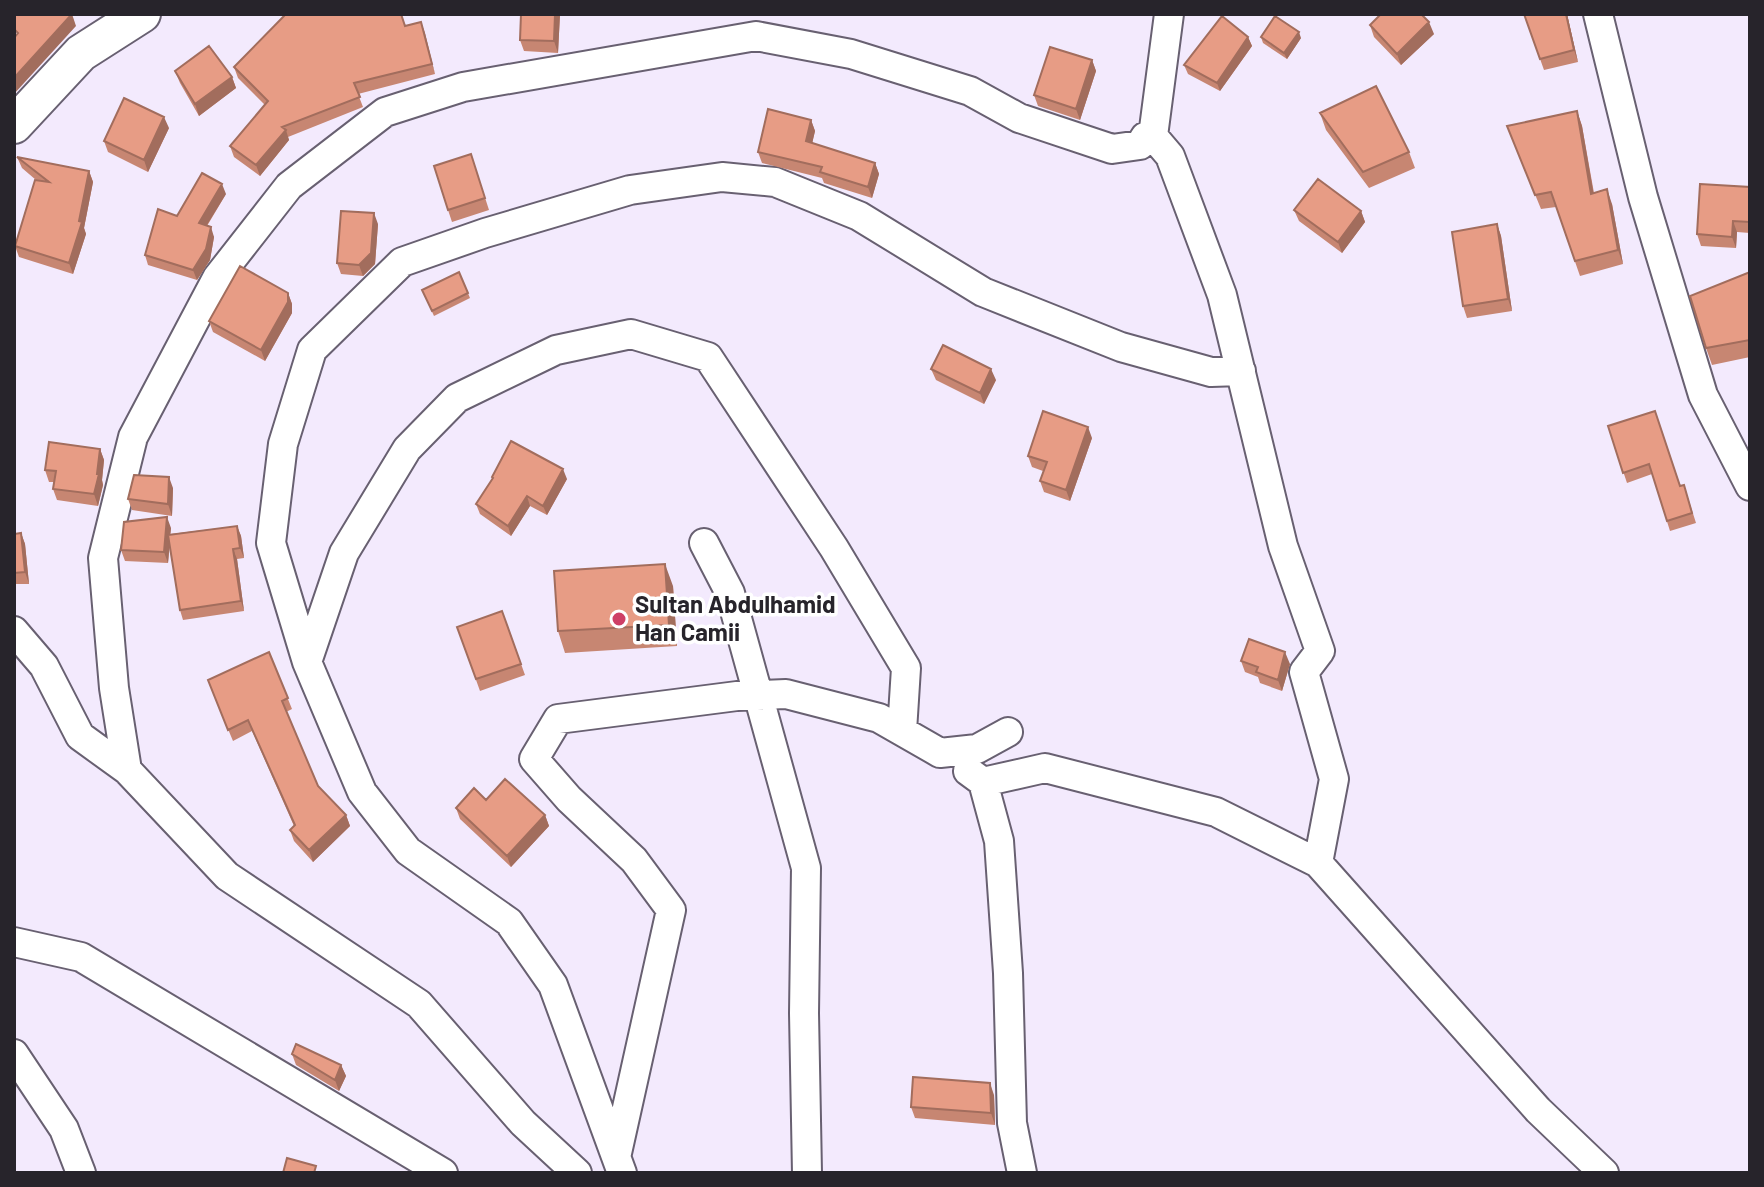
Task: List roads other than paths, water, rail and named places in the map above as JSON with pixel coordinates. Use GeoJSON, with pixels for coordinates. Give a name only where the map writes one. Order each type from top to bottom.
{"type":"FeatureCollection","features":[{"type":"Feature","properties":{"kind":"street"},"geometry":{"type":"LineString","coordinates":[[14,125],[81,53],[142,14]]}},
{"type":"Feature","properties":{"kind":"street"},"geometry":{"type":"LineString","coordinates":[[1169,14],[1153,136],[1170,156],[1222,295],[1283,546],[1320,651],[1304,672],[1334,779],[1318,863]]}},
{"type":"Feature","properties":{"kind":"street"},"geometry":{"type":"LineString","coordinates":[[1598,14],[1643,197],[1703,395],[1750,486]]}},
{"type":"Feature","properties":{"kind":"street"},"geometry":{"type":"LineString","coordinates":[[127,770],[114,688],[103,558],[133,437],[217,278],[289,186],[385,112],[463,87],[756,36],[851,54],[970,91],[1019,118],[1112,149],[1140,145],[1145,137],[1153,136]]}},
{"type":"Feature","properties":{"kind":"street"},"geometry":{"type":"LineString","coordinates":[[620,1163],[553,985],[509,922],[408,851],[362,792],[307,662],[271,543],[283,444],[312,350],[402,262],[485,233],[630,190],[722,177],[775,182],[859,216],[983,292],[1121,347],[1211,372],[1241,371]]}},
{"type":"Feature","properties":{"kind":"street"},"geometry":{"type":"LineString","coordinates":[[307,662],[344,553],[407,449],[437,418],[457,398],[556,350],[631,334],[708,357],[834,548],[906,668],[902,731]]}},
{"type":"Feature","properties":{"kind":"street"},"geometry":{"type":"LineString","coordinates":[[704,543],[730,593],[806,868],[804,1013],[807,1173]]}},
{"type":"Feature","properties":{"kind":"street"},"geometry":{"type":"LineString","coordinates":[[14,631],[44,666],[80,736],[127,770],[227,876],[419,1004],[523,1123],[577,1173]]}},
{"type":"Feature","properties":{"kind":"street"},"geometry":{"type":"LineString","coordinates":[[620,1163],[671,910],[634,860],[569,799],[534,759],[558,719],[786,694],[879,718],[983,782],[999,841],[1008,973],[1012,1123],[1022,1173]]}},
{"type":"Feature","properties":{"kind":"street"},"geometry":{"type":"LineString","coordinates":[[940,753],[977,749],[1008,732]]}},
{"type":"Feature","properties":{"kind":"street"},"geometry":{"type":"LineString","coordinates":[[983,782],[1045,768],[1216,812],[1318,863],[1538,1110],[1604,1173]]}},
{"type":"Feature","properties":{"kind":"street"},"geometry":{"type":"LineString","coordinates":[[14,942],[81,957],[443,1173]]}},
{"type":"Feature","properties":{"kind":"street"},"geometry":{"type":"LineString","coordinates":[[14,1054],[64,1129],[81,1173]]}},
{"type":"Feature","properties":{"kind":"place","name":"Sultan Abdulhamid Han Camii"},"geometry":{"type":"Point","coordinates":[619,619]}}]}
